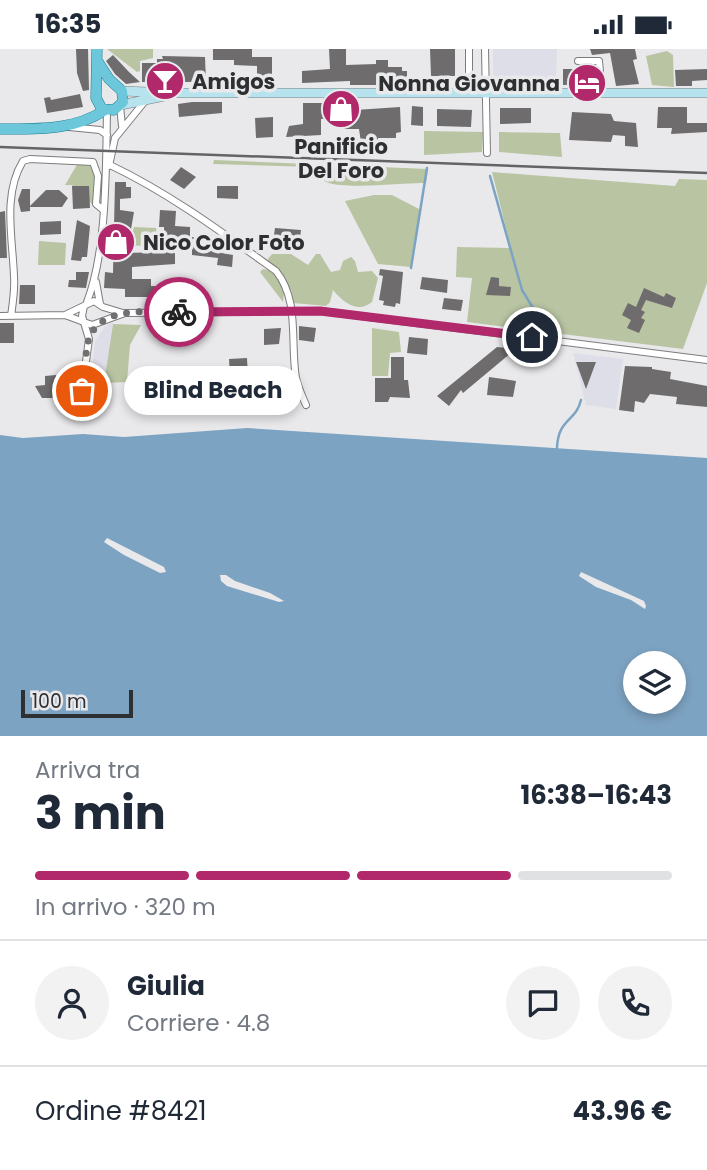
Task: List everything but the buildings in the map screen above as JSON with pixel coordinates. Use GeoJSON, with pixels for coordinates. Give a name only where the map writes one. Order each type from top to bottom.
{"type":"FeatureCollection","features":[{"type":"Feature","properties":{"kind":"main road"},"geometry":{"type":"LineString","coordinates":[[97,49],[96,96],[106,110]]}},
{"type":"Feature","properties":{"kind":"main road"},"geometry":{"type":"LineString","coordinates":[[98,62],[122,91],[707,93]]}},
{"type":"Feature","properties":{"kind":"main road"},"geometry":{"type":"LineString","coordinates":[[71,125],[90,112],[102,85],[113,83]]}},
{"type":"Feature","properties":{"kind":"main road"},"geometry":{"type":"LineString","coordinates":[[121,105],[122,91]]}},
{"type":"Feature","properties":{"kind":"main road"},"geometry":{"type":"LineString","coordinates":[[0,129],[71,125],[121,105],[174,93]]}},
{"type":"Feature","properties":{"kind":"street"},"geometry":{"type":"LineString","coordinates":[[469,49],[469,93]]}},
{"type":"Feature","properties":{"kind":"street"},"geometry":{"type":"LineString","coordinates":[[485,49],[487,153]]}},
{"type":"Feature","properties":{"kind":"street"},"geometry":{"type":"LineString","coordinates":[[578,61],[599,61],[602,93]]}},
{"type":"Feature","properties":{"kind":"street"},"geometry":{"type":"LineString","coordinates":[[82,391],[89,339],[86,322],[81,313],[95,279],[108,168],[115,138],[146,100]]}},
{"type":"Feature","properties":{"kind":"street"},"geometry":{"type":"LineString","coordinates":[[121,105],[122,128]]}},
{"type":"Feature","properties":{"kind":"street"},"geometry":{"type":"LineString","coordinates":[[106,110],[108,168]]}},
{"type":"Feature","properties":{"kind":"street"},"geometry":{"type":"LineString","coordinates":[[71,125],[100,130],[107,135]]}},
{"type":"Feature","properties":{"kind":"street"},"geometry":{"type":"LineString","coordinates":[[11,316],[15,291],[11,252],[12,197],[23,162],[30,159],[93,162],[99,176],[96,204],[102,209]]}},
{"type":"Feature","properties":{"kind":"street"},"geometry":{"type":"LineString","coordinates":[[108,168],[188,210],[276,271],[288,287],[296,381],[306,405]]}},
{"type":"Feature","properties":{"kind":"street"},"geometry":{"type":"LineString","coordinates":[[89,339],[100,322],[102,305],[95,279]]}},
{"type":"Feature","properties":{"kind":"street"},"geometry":{"type":"LineString","coordinates":[[65,315],[85,304],[102,305],[125,313]]}},
{"type":"Feature","properties":{"kind":"street"},"geometry":{"type":"LineString","coordinates":[[0,316],[65,315],[86,322],[100,322],[125,313],[292,310],[345,314],[707,360]]}},
{"type":"Feature","properties":{"kind":"shaded area"},"geometry":{"type":"Polygon","coordinates":[[[493,49],[557,49],[556,81],[493,84],[493,49]]]}},
{"type":"Feature","properties":{"kind":"shaded area"},"geometry":{"type":"Polygon","coordinates":[[[113,322],[104,383],[91,381],[95,342],[105,326],[113,322]]]}},
{"type":"Feature","properties":{"kind":"shaded area"},"geometry":{"type":"Polygon","coordinates":[[[573,353],[623,359],[616,409],[586,405],[573,353]]]}},
{"type":"Feature","properties":{"kind":"green space"},"geometry":{"type":"Polygon","coordinates":[[[107,49],[153,49],[153,58],[140,61],[140,71],[137,72],[107,49]]]}},
{"type":"Feature","properties":{"kind":"green space"},"geometry":{"type":"Polygon","coordinates":[[[667,51],[673,55],[674,87],[652,85],[646,56],[667,51]]]}},
{"type":"Feature","properties":{"kind":"green space"},"geometry":{"type":"Polygon","coordinates":[[[424,131],[483,132],[482,152],[424,155],[424,131]]]}},
{"type":"Feature","properties":{"kind":"green space"},"geometry":{"type":"Polygon","coordinates":[[[499,132],[560,133],[562,157],[499,152],[499,132]]]}},
{"type":"Feature","properties":{"kind":"green space"},"geometry":{"type":"Polygon","coordinates":[[[214,160],[428,169],[426,183],[349,186],[326,182],[313,167],[213,164],[214,160]]]}},
{"type":"Feature","properties":{"kind":"green space"},"geometry":{"type":"Polygon","coordinates":[[[78,163],[91,166],[96,172],[93,205],[72,185],[65,185],[78,163]]]}},
{"type":"Feature","properties":{"kind":"green space"},"geometry":{"type":"Polygon","coordinates":[[[492,172],[675,186],[679,179],[707,180],[707,283],[683,349],[467,322],[472,278],[456,277],[457,247],[511,248],[492,172]]]}},
{"type":"Feature","properties":{"kind":"green space"},"geometry":{"type":"Polygon","coordinates":[[[374,195],[392,195],[421,210],[411,267],[378,264],[345,201],[374,195]]]}},
{"type":"Feature","properties":{"kind":"green space"},"geometry":{"type":"Polygon","coordinates":[[[134,227],[156,228],[158,245],[128,246],[134,227]]]}},
{"type":"Feature","properties":{"kind":"green space"},"geometry":{"type":"Polygon","coordinates":[[[39,241],[66,243],[65,265],[38,265],[39,241]]]}},
{"type":"Feature","properties":{"kind":"green space"},"geometry":{"type":"Polygon","coordinates":[[[272,254],[291,254],[308,265],[316,254],[320,254],[331,272],[340,270],[343,261],[351,257],[358,272],[372,271],[378,278],[372,302],[356,307],[341,299],[333,290],[326,306],[294,303],[291,289],[284,293],[283,302],[260,272],[263,269],[268,270],[268,259],[272,254]]]}},
{"type":"Feature","properties":{"kind":"green space"},"geometry":{"type":"Polygon","coordinates":[[[113,324],[141,325],[130,345],[127,382],[104,383],[113,324]]]}},
{"type":"Feature","properties":{"kind":"green space"},"geometry":{"type":"Polygon","coordinates":[[[372,328],[399,332],[401,352],[390,353],[388,376],[372,376],[372,328]]]}},
{"type":"Feature","properties":{"kind":"water"},"geometry":{"type":"Polygon","coordinates":[[[247,428],[707,458],[707,736],[0,736],[0,435],[23,438],[83,434],[124,437],[247,428]]]}},
{"type":"Feature","properties":{"kind":"pier"},"geometry":{"type":"Polygon","coordinates":[[[107,538],[164,567],[166,572],[160,573],[124,555],[104,542],[107,538]]]}},
{"type":"Feature","properties":{"kind":"pier"},"geometry":{"type":"Polygon","coordinates":[[[581,572],[644,601],[645,609],[631,600],[596,587],[579,576],[581,572]]]}},
{"type":"Feature","properties":{"kind":"pier"},"geometry":{"type":"Polygon","coordinates":[[[220,575],[226,575],[284,601],[279,602],[227,586],[221,581],[220,575]]]}},
{"type":"Feature","properties":{"kind":"waterway"},"geometry":{"type":"LineString","coordinates":[[411,268],[427,168]]}},
{"type":"Feature","properties":{"kind":"waterway"},"geometry":{"type":"LineString","coordinates":[[490,176],[522,290],[549,334]]}},
{"type":"Feature","properties":{"kind":"waterway"},"geometry":{"type":"LineString","coordinates":[[557,448],[560,431],[575,413],[581,400]]}},
{"type":"Feature","properties":{"kind":"railway"},"geometry":{"type":"LineString","coordinates":[[0,147],[707,173]]}},
{"type":"Feature","properties":{"kind":"way so far"},"geometry":{"type":"LineString","coordinates":[[82,391],[89,339],[102,320],[125,313],[179,312]]}},
{"type":"Feature","properties":{"kind":"place","name":"Amigos"},"geometry":{"type":"Point","coordinates":[165,81]}},
{"type":"Feature","properties":{"kind":"place","name":"Nonna Giovanna"},"geometry":{"type":"Point","coordinates":[587,83]}},
{"type":"Feature","properties":{"kind":"place","name":"Panificio Del Foro"},"geometry":{"type":"Point","coordinates":[341,109]}},
{"type":"Feature","properties":{"kind":"place","name":"Nico Color Foto"},"geometry":{"type":"Point","coordinates":[116,242]}},
{"type":"Feature","properties":{"kind":"place","name":"Blind Beach"},"geometry":{"type":"Point","coordinates":[82,391]}},
{"type":"Feature","properties":{"kind":"route"},"geometry":{"type":"LineString","coordinates":[[179,312],[320,311],[532,337]]}}]}
